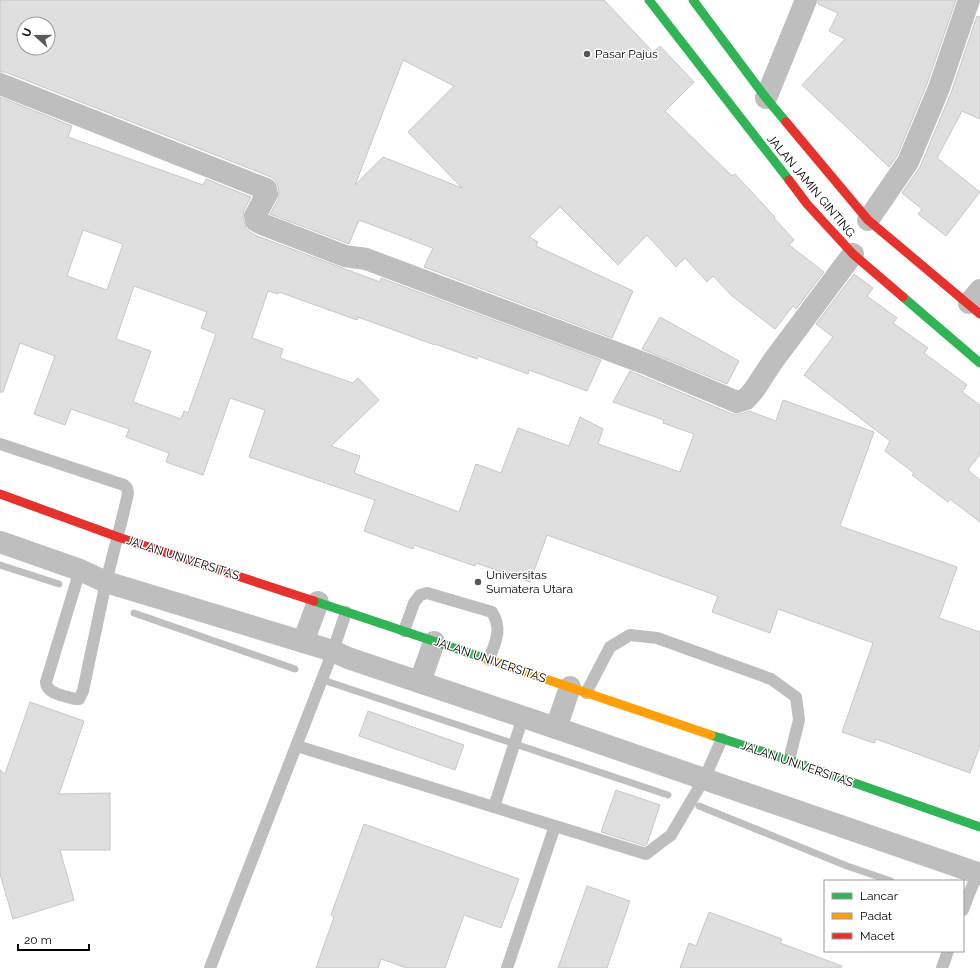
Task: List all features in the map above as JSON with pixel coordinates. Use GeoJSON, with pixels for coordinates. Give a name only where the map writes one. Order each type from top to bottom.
{"type":"FeatureCollection","features":[{"type":"Feature","properties":{"kind":"street","name":"JALAN JAMIN GINTING"},"geometry":{"type":"LineString","coordinates":[[649,0],[808,204],[853,254],[980,363]]}},
{"type":"Feature","properties":{"kind":"street","name":"JALAN JAMIN GINTING"},"geometry":{"type":"LineString","coordinates":[[693,0],[766,98],[868,220],[976,302]]}},
{"type":"Feature","properties":{"kind":"street"},"geometry":{"type":"LineString","coordinates":[[766,98],[806,0]]}},
{"type":"Feature","properties":{"kind":"street"},"geometry":{"type":"LineString","coordinates":[[868,220],[908,162],[939,88],[969,0]]}},
{"type":"Feature","properties":{"kind":"street"},"geometry":{"type":"LineString","coordinates":[[0,84],[266,189],[267,194],[255,216],[256,221],[262,224],[345,256],[366,259],[396,270],[649,365],[737,402],[746,399],[754,390],[773,361],[853,254]]}},
{"type":"Feature","properties":{"kind":"street","name":"JALAN UNIVERSITAS"},"geometry":{"type":"LineString","coordinates":[[0,494],[118,537],[318,602],[722,739],[789,760],[980,827]]}},
{"type":"Feature","properties":{"kind":"street"},"geometry":{"type":"LineString","coordinates":[[0,542],[80,570],[106,582],[333,651],[348,658],[979,872]]}},
{"type":"Feature","properties":{"kind":"street"},"geometry":{"type":"LineString","coordinates":[[303,642],[318,602]]}},
{"type":"Feature","properties":{"kind":"street"},"geometry":{"type":"LineString","coordinates":[[420,682],[434,642]]}},
{"type":"Feature","properties":{"kind":"street"},"geometry":{"type":"LineString","coordinates":[[556,728],[578,690]]}},
{"type":"Feature","properties":{"kind":"lane"},"geometry":{"type":"LineString","coordinates":[[0,444],[124,485],[127,488],[128,493],[106,582],[83,691],[79,699],[75,699],[50,692],[46,686],[46,682],[80,570]]}},
{"type":"Feature","properties":{"kind":"lane"},"geometry":{"type":"LineString","coordinates":[[404,631],[414,603],[420,595],[427,593],[492,612],[497,620],[498,631],[489,660]]}},
{"type":"Feature","properties":{"kind":"lane"},"geometry":{"type":"LineString","coordinates":[[210,968],[297,746],[346,612]]}},
{"type":"Feature","properties":{"kind":"lane"},"geometry":{"type":"LineString","coordinates":[[578,690],[610,647],[630,635],[657,638],[771,679],[796,697],[800,720],[789,760]]}},
{"type":"Feature","properties":{"kind":"lane"},"geometry":{"type":"LineString","coordinates":[[494,807],[523,717]]}},
{"type":"Feature","properties":{"kind":"lane"},"geometry":{"type":"LineString","coordinates":[[297,746],[646,854],[671,835],[704,779],[722,739]]}},
{"type":"Feature","properties":{"kind":"lane"},"geometry":{"type":"LineString","coordinates":[[507,968],[555,826]]}},
{"type":"Feature","properties":{"kind":"lane"},"geometry":{"type":"LineString","coordinates":[[964,908],[979,872]]}},
{"type":"Feature","properties":{"kind":"lane"},"geometry":{"type":"LineString","coordinates":[[942,968],[948,952]]}},
{"type":"Feature","properties":{"kind":"building"},"geometry":{"type":"Polygon","coordinates":[[[0,0],[604,0],[653,52],[660,46],[694,82],[665,111],[732,176],[735,174],[775,217],[774,218],[794,240],[789,245],[824,272],[796,309],[793,306],[775,329],[732,296],[713,276],[707,282],[685,258],[676,267],[647,235],[618,265],[560,207],[529,237],[538,242],[536,246],[633,291],[612,338],[424,267],[433,248],[359,220],[349,244],[270,214],[278,200],[279,192],[276,181],[271,177],[5,72],[0,72],[0,0]],[[403,60],[355,185],[383,157],[462,188],[408,132],[454,86],[403,60]]]}},
{"type":"Feature","properties":{"kind":"building"},"geometry":{"type":"Polygon","coordinates":[[[818,0],[956,0],[927,84],[897,156],[889,167],[802,85],[845,39],[829,31],[838,13],[818,4],[818,0]]]}},
{"type":"Feature","properties":{"kind":"building"},"geometry":{"type":"Polygon","coordinates":[[[977,16],[980,17],[980,119],[962,111],[937,158],[980,192],[946,236],[918,214],[922,209],[902,193],[920,167],[951,93],[977,16]]]}},
{"type":"Feature","properties":{"kind":"building"},"geometry":{"type":"Polygon","coordinates":[[[0,97],[72,126],[68,137],[203,185],[206,179],[251,197],[244,210],[243,218],[246,229],[257,236],[380,282],[381,278],[601,360],[587,391],[529,370],[528,374],[478,356],[477,359],[358,317],[357,320],[279,292],[278,294],[268,291],[252,338],[283,349],[280,358],[353,383],[358,378],[379,400],[331,446],[360,456],[354,473],[459,512],[476,464],[501,473],[518,428],[569,446],[580,417],[603,429],[598,444],[680,472],[694,434],[663,423],[664,420],[613,402],[630,371],[732,414],[741,414],[749,411],[776,421],[783,400],[874,432],[840,526],[957,567],[939,618],[980,632],[980,745],[970,773],[876,739],[874,743],[842,732],[873,643],[778,609],[770,633],[712,612],[718,596],[547,535],[530,582],[476,563],[475,566],[414,545],[413,549],[364,531],[375,500],[249,457],[265,410],[230,398],[203,475],[166,462],[169,453],[126,437],[129,429],[71,409],[65,425],[34,414],[55,356],[20,343],[3,392],[0,392],[0,97]],[[83,230],[67,276],[107,290],[123,244],[83,230]],[[134,286],[116,339],[151,351],[133,402],[181,419],[184,411],[188,413],[216,334],[201,328],[207,312],[134,286]]]}},
{"type":"Feature","properties":{"kind":"building"},"geometry":{"type":"Polygon","coordinates":[[[854,274],[873,288],[867,296],[897,318],[893,323],[928,348],[924,353],[967,385],[962,392],[980,405],[980,454],[968,470],[980,480],[980,522],[950,499],[948,502],[912,475],[914,473],[885,451],[890,441],[804,375],[833,337],[816,324],[854,274]]]}},
{"type":"Feature","properties":{"kind":"building"},"geometry":{"type":"Polygon","coordinates":[[[660,317],[739,361],[727,384],[642,349],[660,317]]]}},
{"type":"Feature","properties":{"kind":"building"},"geometry":{"type":"Polygon","coordinates":[[[30,702],[84,721],[59,794],[110,793],[110,850],[60,850],[74,900],[13,919],[0,874],[0,770],[5,774],[30,702]]]}},
{"type":"Feature","properties":{"kind":"building"},"geometry":{"type":"Polygon","coordinates":[[[368,711],[464,745],[455,770],[359,736],[368,711]]]}},
{"type":"Feature","properties":{"kind":"building"},"geometry":{"type":"Polygon","coordinates":[[[616,790],[660,805],[645,846],[601,832],[616,790]]]}},
{"type":"Feature","properties":{"kind":"building"},"geometry":{"type":"Polygon","coordinates":[[[364,824],[519,879],[501,928],[464,915],[445,968],[407,968],[381,959],[378,968],[316,968],[334,917],[331,915],[364,824]]]}},
{"type":"Feature","properties":{"kind":"building"},"geometry":{"type":"Polygon","coordinates":[[[587,886],[630,901],[607,968],[558,968],[587,886]]]}},
{"type":"Feature","properties":{"kind":"building"},"geometry":{"type":"Polygon","coordinates":[[[709,912],[782,939],[780,943],[842,966],[841,968],[680,968],[689,943],[696,946],[709,912]]]}},
{"type":"Feature","properties":{"kind":"waterway"},"geometry":{"type":"LineString","coordinates":[[0,565],[59,584]]}},
{"type":"Feature","properties":{"kind":"waterway"},"geometry":{"type":"LineString","coordinates":[[134,613],[295,669]]}},
{"type":"Feature","properties":{"kind":"waterway"},"geometry":{"type":"LineString","coordinates":[[326,681],[668,795]]}},
{"type":"Feature","properties":{"kind":"waterway"},"geometry":{"type":"LineString","coordinates":[[699,806],[847,866],[888,880]]}},
{"type":"Feature","properties":{"kind":"traffic: fast"},"geometry":{"type":"LineString","coordinates":[[649,0],[789,180]]}},
{"type":"Feature","properties":{"kind":"traffic: fast"},"geometry":{"type":"LineString","coordinates":[[693,0],[766,98],[786,122]]}},
{"type":"Feature","properties":{"kind":"traffic: fast"},"geometry":{"type":"LineString","coordinates":[[903,297],[980,363]]}},
{"type":"Feature","properties":{"kind":"traffic: fast"},"geometry":{"type":"LineString","coordinates":[[314,601],[484,658]]}},
{"type":"Feature","properties":{"kind":"traffic: fast"},"geometry":{"type":"LineString","coordinates":[[711,735],[789,760],[980,827]]}},
{"type":"Feature","properties":{"kind":"traffic: slow"},"geometry":{"type":"LineString","coordinates":[[484,658],[711,735]]}},
{"type":"Feature","properties":{"kind":"traffic: jam"},"geometry":{"type":"LineString","coordinates":[[786,122],[868,220],[980,314]]}},
{"type":"Feature","properties":{"kind":"traffic: jam"},"geometry":{"type":"LineString","coordinates":[[789,180],[807,204],[853,254],[903,297]]}},
{"type":"Feature","properties":{"kind":"traffic: jam"},"geometry":{"type":"LineString","coordinates":[[0,494],[118,537],[314,601]]}},
{"type":"Feature","properties":{"kind":"place","name":"Pasar Pajus"},"geometry":{"type":"Point","coordinates":[587,54]}},
{"type":"Feature","properties":{"kind":"place","name":"Universitas Sumatera Utara"},"geometry":{"type":"Point","coordinates":[478,582]}}]}
